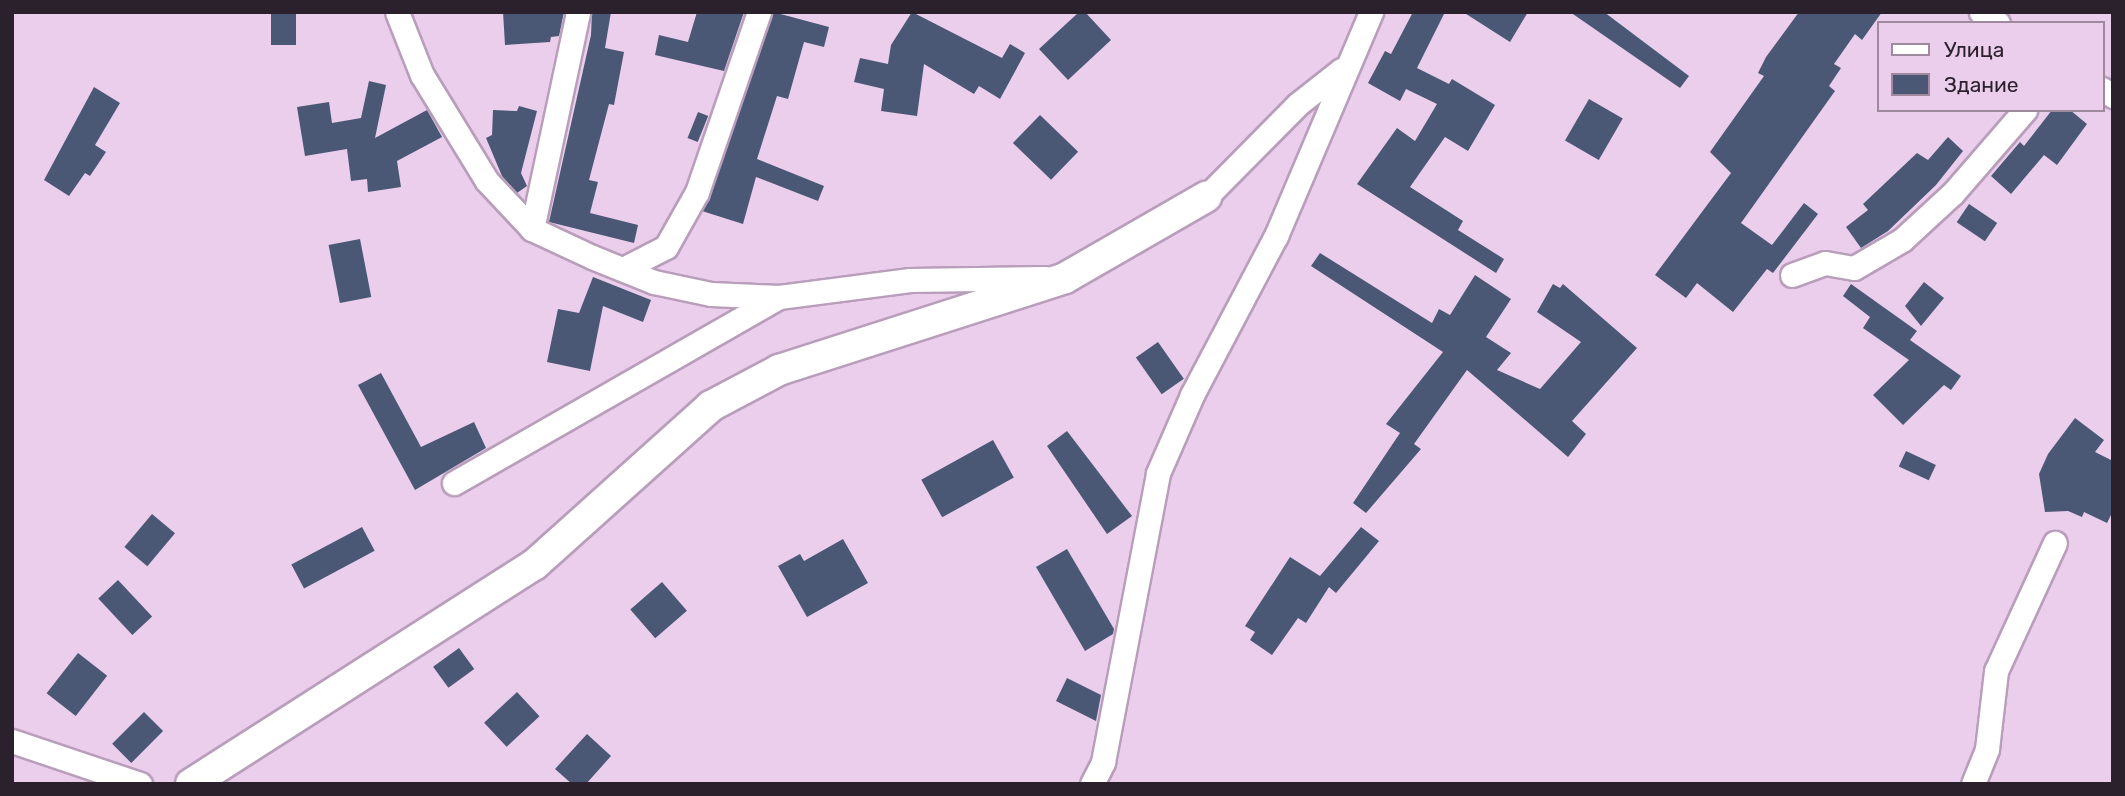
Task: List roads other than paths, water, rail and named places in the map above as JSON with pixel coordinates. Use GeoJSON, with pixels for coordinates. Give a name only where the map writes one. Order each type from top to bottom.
{"type":"FeatureCollection","features":[{"type":"Feature","properties":{"kind":"street"},"geometry":{"type":"LineString","coordinates":[[397,12],[422,75],[487,181],[532,229],[654,282],[711,294],[779,297],[909,281],[1065,278]]}},
{"type":"Feature","properties":{"kind":"street"},"geometry":{"type":"LineString","coordinates":[[532,229],[578,12]]}},
{"type":"Feature","properties":{"kind":"street"},"geometry":{"type":"LineString","coordinates":[[625,268],[666,247],[697,192],[760,12]]}},
{"type":"Feature","properties":{"kind":"street"},"geometry":{"type":"LineString","coordinates":[[1092,784],[1103,762],[1158,473],[1192,395],[1276,236],[1344,68],[1371,12]]}},
{"type":"Feature","properties":{"kind":"street"},"geometry":{"type":"LineString","coordinates":[[191,784],[534,565],[711,406],[779,370],[1065,278],[1206,197],[1298,104],[1344,68]]}},
{"type":"Feature","properties":{"kind":"street"},"geometry":{"type":"LineString","coordinates":[[1792,275],[1825,263],[1854,268],[1902,240],[1954,193],[2023,112]]}},
{"type":"Feature","properties":{"kind":"street"},"geometry":{"type":"LineString","coordinates":[[454,483],[779,297]]}},
{"type":"Feature","properties":{"kind":"street"},"geometry":{"type":"LineString","coordinates":[[1973,784],[1987,749],[1996,671],[2055,543]]}},
{"type":"Feature","properties":{"kind":"street"},"geometry":{"type":"LineString","coordinates":[[12,741],[140,784]]}}]}
